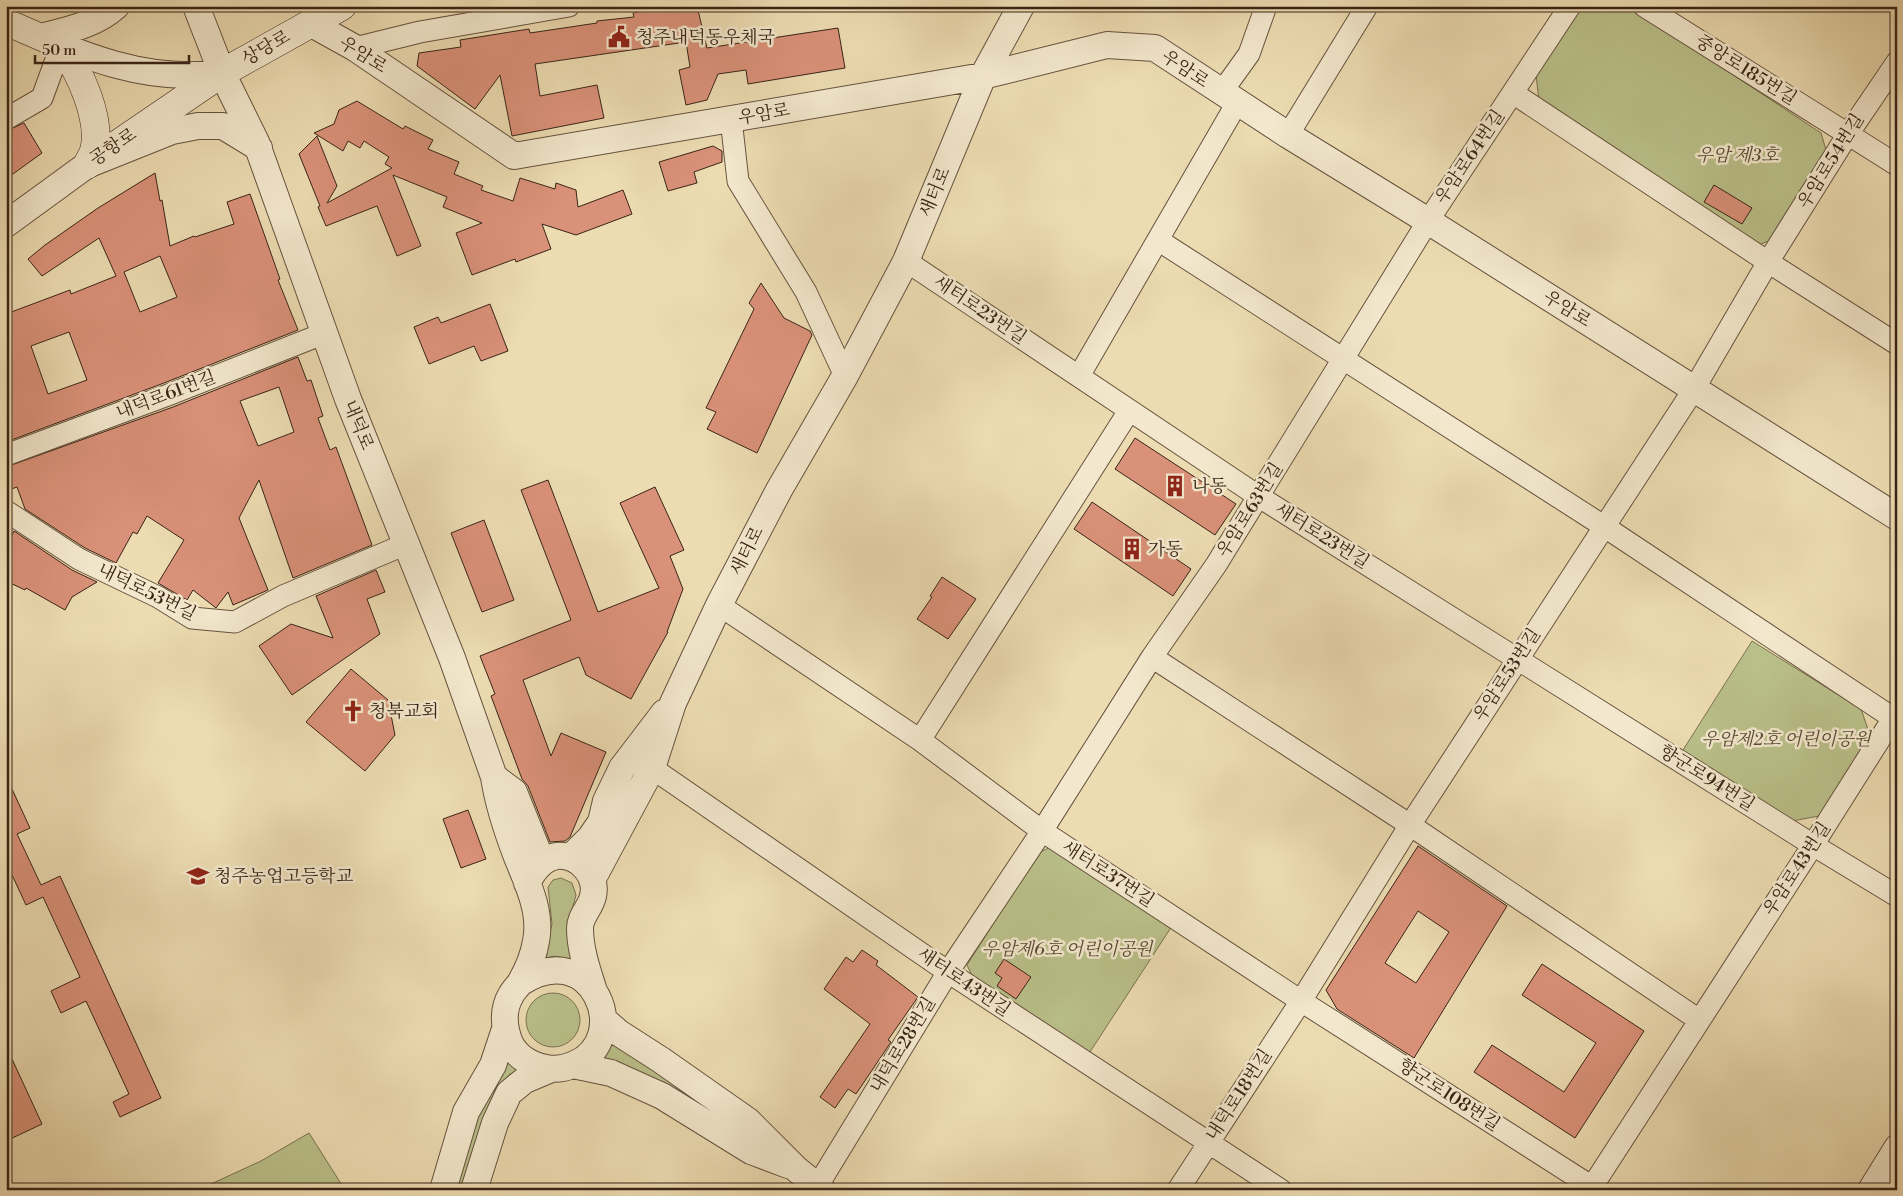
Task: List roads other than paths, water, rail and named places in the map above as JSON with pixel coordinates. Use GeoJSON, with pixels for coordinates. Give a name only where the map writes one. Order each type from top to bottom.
{"type":"FeatureCollection","features":[{"type":"Feature","properties":{"kind":"main road","name":"상당로"},"geometry":{"type":"LineString","coordinates":[[222,73],[317,15],[342,6]]}},
{"type":"Feature","properties":{"kind":"main road"},"geometry":{"type":"LineString","coordinates":[[51,42],[69,57],[90,106],[95,137],[94,152],[87,165]]}},
{"type":"Feature","properties":{"kind":"main road","name":"공항로"},"geometry":{"type":"LineString","coordinates":[[87,165],[222,73]]}},
{"type":"Feature","properties":{"kind":"street"},"geometry":{"type":"LineString","coordinates":[[51,42],[105,16],[116,6]]}},
{"type":"Feature","properties":{"kind":"street","name":"내덕로"},"geometry":{"type":"LineString","coordinates":[[196,6],[222,73],[259,148],[348,399],[452,658],[494,776],[497,797],[527,883],[537,920],[536,940],[520,983]]}},
{"type":"Feature","properties":{"kind":"street"},"geometry":{"type":"LineString","coordinates":[[355,48],[420,32],[569,6]]}},
{"type":"Feature","properties":{"kind":"street","name":"새터로"},"geometry":{"type":"LineString","coordinates":[[673,703],[719,605],[778,490],[845,376],[906,261],[983,76],[1021,6]]}},
{"type":"Feature","properties":{"kind":"street"},"geometry":{"type":"LineString","coordinates":[[1079,376],[1158,240],[1229,98],[1249,54],[1266,6]]}},
{"type":"Feature","properties":{"kind":"street"},"geometry":{"type":"LineString","coordinates":[[1288,135],[1367,6]]}},
{"type":"Feature","properties":{"kind":"street","name":"우암로64번길"},"geometry":{"type":"LineString","coordinates":[[1428,221],[1570,6]]}},
{"type":"Feature","properties":{"kind":"street","name":"중앙로185번길"},"geometry":{"type":"LineString","coordinates":[[1644,6],[1897,165]]}},
{"type":"Feature","properties":{"kind":"street","name":"우암로"},"geometry":{"type":"LineString","coordinates":[[317,15],[355,48],[514,156],[983,76],[1106,45],[1155,48],[1229,98],[1428,221],[1897,517]]}},
{"type":"Feature","properties":{"kind":"street"},"geometry":{"type":"LineString","coordinates":[[6,22],[51,42],[115,66],[197,77],[222,73]]}},
{"type":"Feature","properties":{"kind":"street"},"geometry":{"type":"LineString","coordinates":[[6,119],[42,98],[51,42]]}},
{"type":"Feature","properties":{"kind":"street","name":"우암로54번길"},"geometry":{"type":"LineString","coordinates":[[1694,389],[1768,262],[1848,134],[1897,62]]}},
{"type":"Feature","properties":{"kind":"street","name":"우암로64번길"},"geometry":{"type":"LineString","coordinates":[[1513,93],[1768,262]]}},
{"type":"Feature","properties":{"kind":"street"},"geometry":{"type":"LineString","coordinates":[[731,119],[738,181],[806,292],[845,376]]}},
{"type":"Feature","properties":{"kind":"street"},"geometry":{"type":"LineString","coordinates":[[87,165],[172,131],[198,126],[223,126],[259,148]]}},
{"type":"Feature","properties":{"kind":"street","name":"공항로"},"geometry":{"type":"LineString","coordinates":[[6,224],[87,165]]}},
{"type":"Feature","properties":{"kind":"street","name":"우암로63번길"},"geometry":{"type":"LineString","coordinates":[[1042,831],[1152,657],[1216,565],[1428,221]]}},
{"type":"Feature","properties":{"kind":"street"},"geometry":{"type":"LineString","coordinates":[[1158,240],[1604,527]]}},
{"type":"Feature","properties":{"kind":"street","name":"새터로23번길"},"geometry":{"type":"LineString","coordinates":[[906,261],[1258,496],[1517,659]]}},
{"type":"Feature","properties":{"kind":"street"},"geometry":{"type":"LineString","coordinates":[[1768,262],[1890,339]]}},
{"type":"Feature","properties":{"kind":"street","name":"내덕로61번길"},"geometry":{"type":"LineString","coordinates":[[6,455],[168,395],[325,333]]}},
{"type":"Feature","properties":{"kind":"street","name":"우암로53번길"},"geometry":{"type":"LineString","coordinates":[[1301,1000],[1410,825],[1694,389]]}},
{"type":"Feature","properties":{"kind":"street"},"geometry":{"type":"LineString","coordinates":[[920,740],[1129,411]]}},
{"type":"Feature","properties":{"kind":"street","name":"내덕로53번길"},"geometry":{"type":"LineString","coordinates":[[6,511],[79,559],[158,598],[192,618],[235,622],[283,596],[406,544]]}},
{"type":"Feature","properties":{"kind":"street","name":"우암로43번길"},"geometry":{"type":"LineString","coordinates":[[1593,1189],[1895,715],[1604,527]]}},
{"type":"Feature","properties":{"kind":"street","name":"새터로37번길"},"geometry":{"type":"LineString","coordinates":[[719,605],[920,740],[1042,831],[1301,1000]]}},
{"type":"Feature","properties":{"kind":"street"},"geometry":{"type":"LineString","coordinates":[[1152,657],[1410,825],[1699,1020]]}},
{"type":"Feature","properties":{"kind":"street","name":"향군로94번길"},"geometry":{"type":"LineString","coordinates":[[1517,659],[1813,846],[1897,896]]}},
{"type":"Feature","properties":{"kind":"street"},"geometry":{"type":"LineString","coordinates":[[592,880],[652,768],[673,703]]}},
{"type":"Feature","properties":{"kind":"street"},"geometry":{"type":"LineString","coordinates":[[571,856],[590,838],[601,822],[606,800],[622,768],[673,703]]}},
{"type":"Feature","properties":{"kind":"street","name":"새터로43번길"},"geometry":{"type":"LineString","coordinates":[[652,768],[948,972],[1281,1190]]}},
{"type":"Feature","properties":{"kind":"street"},"geometry":{"type":"LineString","coordinates":[[494,776],[514,792],[542,862]]}},
{"type":"Feature","properties":{"kind":"street","name":"내덕로28번길"},"geometry":{"type":"LineString","coordinates":[[818,1189],[948,972],[1042,831]]}},
{"type":"Feature","properties":{"kind":"street"},"geometry":{"type":"LineString","coordinates":[[474,1190],[495,1123],[509,1093],[525,1080],[582,1061],[593,1050],[601,1036],[604,1020],[602,1004],[593,988],[583,952],[580,926],[594,894],[592,880],[582,863],[571,856],[556,856],[542,862],[533,871],[527,883]]}},
{"type":"Feature","properties":{"kind":"street"},"geometry":{"type":"LineString","coordinates":[[443,1190],[466,1112],[493,1066],[505,1029],[505,1012],[510,996],[520,983],[534,974],[550,969],[567,971],[582,978],[593,988]]}},
{"type":"Feature","properties":{"kind":"street","name":"내덕로18번길"},"geometry":{"type":"LineString","coordinates":[[1178,1190],[1301,1000]]}},
{"type":"Feature","properties":{"kind":"street","name":"향군로108번길"},"geometry":{"type":"LineString","coordinates":[[1301,1000],[1593,1189]]}},
{"type":"Feature","properties":{"kind":"street"},"geometry":{"type":"LineString","coordinates":[[604,1020],[619,1033],[662,1060],[748,1121],[818,1189]]}},
{"type":"Feature","properties":{"kind":"street"},"geometry":{"type":"LineString","coordinates":[[505,1029],[511,1045],[521,1057],[535,1066],[611,1073],[662,1096],[751,1152],[795,1168]]}},
{"type":"Feature","properties":{"kind":"street"},"geometry":{"type":"LineString","coordinates":[[1871,1190],[1897,1148]]}},
{"type":"Feature","properties":{"kind":"place","name":"청주내덕동우체국"},"geometry":{"type":"Point","coordinates":[619,37]}},
{"type":"Feature","properties":{"kind":"place","name":"나동"},"geometry":{"type":"Point","coordinates":[1175,486]}},
{"type":"Feature","properties":{"kind":"place","name":"가동"},"geometry":{"type":"Point","coordinates":[1132,549]}},
{"type":"Feature","properties":{"kind":"place","name":"청북교회"},"geometry":{"type":"Point","coordinates":[353,711]}},
{"type":"Feature","properties":{"kind":"place","name":"청주농업고등학교"},"geometry":{"type":"Point","coordinates":[198,876]}},
{"type":"Feature","properties":{"kind":"park label","name":"우암 제3호"},"geometry":{"type":"Point","coordinates":[1737,155]}},
{"type":"Feature","properties":{"kind":"park label","name":"우암제2호 어린이공원"},"geometry":{"type":"Point","coordinates":[1786,739]}},
{"type":"Feature","properties":{"kind":"park label","name":"우암제6호 어린이공원"},"geometry":{"type":"Point","coordinates":[1067,949]}}]}
